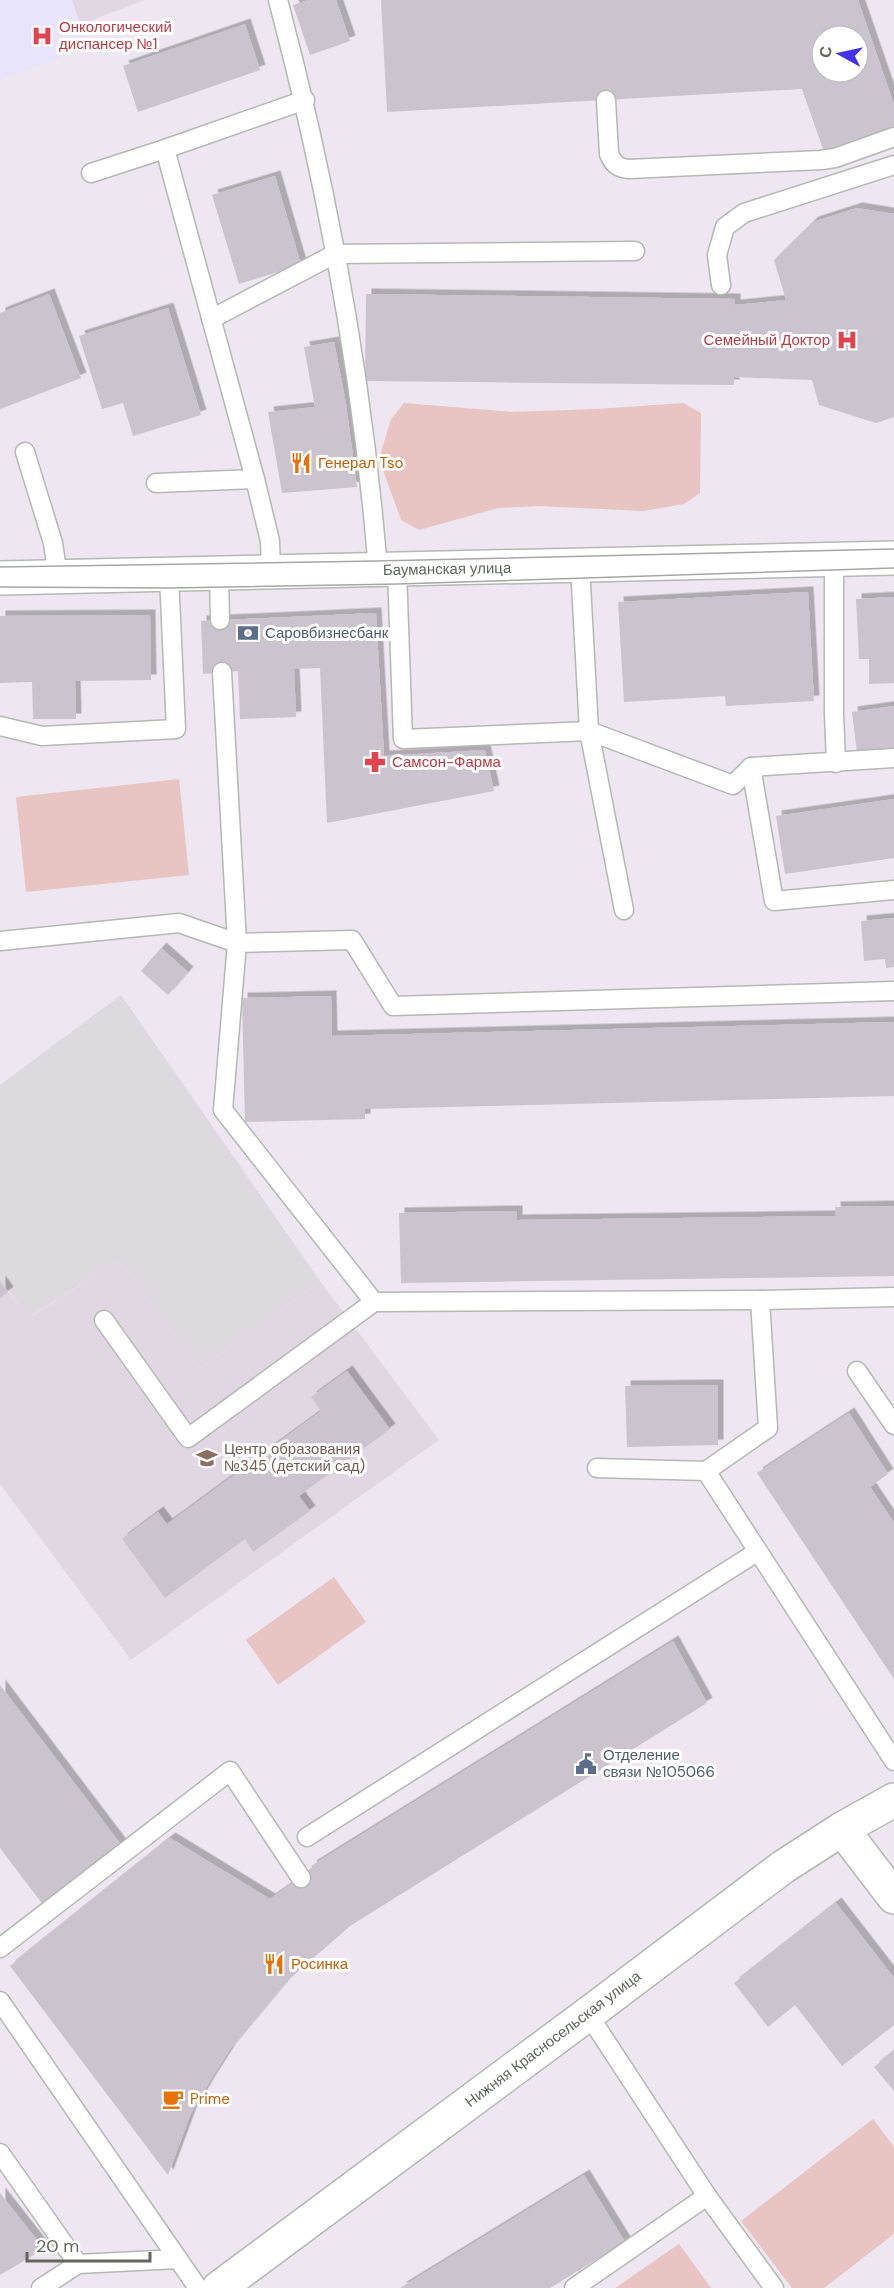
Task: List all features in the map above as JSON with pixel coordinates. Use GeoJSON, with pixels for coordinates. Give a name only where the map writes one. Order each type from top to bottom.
{"type":"FeatureCollection","features":[{"type":"Feature","properties":{"kind":"street","name":"Бауманская улица"},"geometry":{"type":"LineString","coordinates":[[0,578],[894,558]]}},
{"type":"Feature","properties":{"kind":"street","name":"Нижняя Красносельская улица"},"geometry":{"type":"LineString","coordinates":[[219,2288],[783,1867],[842,1828],[894,1800]]}},
{"type":"Feature","properties":{"kind":"street"},"geometry":{"type":"LineString","coordinates":[[842,1828],[894,1897]]}},
{"type":"Feature","properties":{"kind":"lane"},"geometry":{"type":"LineString","coordinates":[[278,0],[305,100],[335,254],[388,570],[403,739],[589,731],[733,785],[751,767],[894,758]]}},
{"type":"Feature","properties":{"kind":"lane"},"geometry":{"type":"LineString","coordinates":[[91,173],[305,100]]}},
{"type":"Feature","properties":{"kind":"lane"},"geometry":{"type":"LineString","coordinates":[[606,100],[609,154],[612,162],[620,168],[836,158],[894,137]]}},
{"type":"Feature","properties":{"kind":"lane"},"geometry":{"type":"LineString","coordinates":[[165,149],[255,479],[270,541],[271,573]]}},
{"type":"Feature","properties":{"kind":"lane"},"geometry":{"type":"LineString","coordinates":[[721,285],[717,255],[725,227],[744,213],[894,165]]}},
{"type":"Feature","properties":{"kind":"lane"},"geometry":{"type":"LineString","coordinates":[[212,320],[335,254],[636,251]]}},
{"type":"Feature","properties":{"kind":"lane"},"geometry":{"type":"LineString","coordinates":[[25,452],[53,543],[58,577]]}},
{"type":"Feature","properties":{"kind":"lane"},"geometry":{"type":"LineString","coordinates":[[156,483],[255,479]]}},
{"type":"Feature","properties":{"kind":"lane"},"geometry":{"type":"LineString","coordinates":[[834,560],[833,701],[836,763]]}},
{"type":"Feature","properties":{"kind":"lane"},"geometry":{"type":"LineString","coordinates":[[579,566],[589,731],[624,910]]}},
{"type":"Feature","properties":{"kind":"lane"},"geometry":{"type":"LineString","coordinates":[[219,574],[220,620]]}},
{"type":"Feature","properties":{"kind":"lane"},"geometry":{"type":"LineString","coordinates":[[0,726],[42,736],[176,729],[169,576]]}},
{"type":"Feature","properties":{"kind":"lane"},"geometry":{"type":"LineString","coordinates":[[222,672],[237,943],[223,1110],[374,1302]]}},
{"type":"Feature","properties":{"kind":"lane"},"geometry":{"type":"LineString","coordinates":[[751,767],[774,901],[894,890]]}},
{"type":"Feature","properties":{"kind":"lane"},"geometry":{"type":"LineString","coordinates":[[0,941],[179,923],[237,943],[352,940],[393,1006],[894,991]]}},
{"type":"Feature","properties":{"kind":"lane"},"geometry":{"type":"LineString","coordinates":[[104,1320],[188,1438],[374,1302],[894,1298]]}},
{"type":"Feature","properties":{"kind":"lane"},"geometry":{"type":"LineString","coordinates":[[597,1468],[706,1470],[768,1428],[760,1300]]}},
{"type":"Feature","properties":{"kind":"lane"},"geometry":{"type":"LineString","coordinates":[[856,1371],[894,1425]]}},
{"type":"Feature","properties":{"kind":"lane"},"geometry":{"type":"LineString","coordinates":[[706,1470],[894,1761]]}},
{"type":"Feature","properties":{"kind":"lane"},"geometry":{"type":"LineString","coordinates":[[307,1837],[757,1552]]}},
{"type":"Feature","properties":{"kind":"lane"},"geometry":{"type":"LineString","coordinates":[[0,1948],[230,1771],[301,1878]]}},
{"type":"Feature","properties":{"kind":"lane"},"geometry":{"type":"LineString","coordinates":[[0,2001],[198,2288]]}},
{"type":"Feature","properties":{"kind":"lane"},"geometry":{"type":"LineString","coordinates":[[588,2014],[707,2196],[774,2288]]}},
{"type":"Feature","properties":{"kind":"lane"},"geometry":{"type":"LineString","coordinates":[[0,2153],[78,2264]]}},
{"type":"Feature","properties":{"kind":"lane"},"geometry":{"type":"LineString","coordinates":[[574,2288],[707,2196]]}},
{"type":"Feature","properties":{"kind":"lane"},"geometry":{"type":"LineString","coordinates":[[41,2288],[78,2264],[178,2259]]}},
{"type":"Feature","properties":{"kind":"shaded area","name":"Онкологический диспансер №1"},"geometry":{"type":"Polygon","coordinates":[[[0,0],[72,0],[87,47],[0,80],[0,0]]]}},
{"type":"Feature","properties":{"kind":"shaded area"},"geometry":{"type":"Polygon","coordinates":[[[72,0],[144,0],[80,25],[72,0]]]}},
{"type":"Feature","properties":{"kind":"shaded area"},"geometry":{"type":"Polygon","coordinates":[[[404,403],[512,412],[683,403],[701,413],[700,493],[684,504],[643,511],[539,506],[498,508],[419,530],[401,520],[379,459],[391,419],[404,403]]]}},
{"type":"Feature","properties":{"kind":"shaded area"},"geometry":{"type":"Polygon","coordinates":[[[179,779],[189,875],[26,892],[16,797],[179,779]]]}},
{"type":"Feature","properties":{"kind":"shaded area"},"geometry":{"type":"Polygon","coordinates":[[[121,995],[320,1281],[200,1369],[119,1260],[30,1317],[0,1281],[0,1085],[121,995]]]}},
{"type":"Feature","properties":{"kind":"shaded area","name":"Центр образования №345 (детский сад)"},"geometry":{"type":"Polygon","coordinates":[[[119,1260],[200,1369],[320,1281],[439,1440],[131,1660],[0,1484],[0,1298],[8,1292],[31,1317],[119,1260]]]}},
{"type":"Feature","properties":{"kind":"shaded area"},"geometry":{"type":"Polygon","coordinates":[[[334,1577],[366,1622],[278,1685],[246,1640],[334,1577]]]}},
{"type":"Feature","properties":{"kind":"shaded area"},"geometry":{"type":"Polygon","coordinates":[[[873,2119],[894,2147],[894,2234],[824,2288],[792,2288],[741,2221],[873,2119]]]}},
{"type":"Feature","properties":{"kind":"shaded area"},"geometry":{"type":"Polygon","coordinates":[[[679,2244],[711,2288],[615,2288],[679,2244]]]}},
{"type":"Feature","properties":{"kind":"building"},"geometry":{"type":"Polygon","coordinates":[[[308,0],[336,0],[350,41],[310,55],[293,5],[308,0]]]}},
{"type":"Feature","properties":{"kind":"building"},"geometry":{"type":"Polygon","coordinates":[[[381,0],[858,0],[866,24],[810,24],[810,84],[870,84],[870,35],[894,105],[894,127],[824,152],[802,89],[387,112],[381,0]]]}},
{"type":"Feature","properties":{"kind":"building"},"geometry":{"type":"Polygon","coordinates":[[[245,24],[260,70],[138,112],[123,66],[245,24]]]}},
{"type":"Feature","properties":{"kind":"building"},"geometry":{"type":"Polygon","coordinates":[[[275,176],[301,265],[239,284],[212,195],[275,176]]]}},
{"type":"Feature","properties":{"kind":"building"},"geometry":{"type":"Polygon","coordinates":[[[857,208],[894,214],[894,417],[876,423],[819,405],[812,380],[734,377],[734,385],[365,381],[366,294],[735,299],[735,305],[786,300],[774,260],[813,222],[857,208]]]}},
{"type":"Feature","properties":{"kind":"building"},"geometry":{"type":"Polygon","coordinates":[[[49,294],[81,378],[0,409],[0,313],[49,294]]]}},
{"type":"Feature","properties":{"kind":"building"},"geometry":{"type":"Polygon","coordinates":[[[168,308],[201,415],[133,436],[123,403],[102,409],[79,336],[168,308]]]}},
{"type":"Feature","properties":{"kind":"building"},"geometry":{"type":"Polygon","coordinates":[[[334,342],[346,404],[357,487],[282,493],[268,412],[315,407],[304,347],[334,342]]]}},
{"type":"Feature","properties":{"kind":"building"},"geometry":{"type":"Polygon","coordinates":[[[808,592],[814,701],[726,706],[725,696],[624,702],[618,602],[808,592]]]}},
{"type":"Feature","properties":{"kind":"building"},"geometry":{"type":"Polygon","coordinates":[[[894,597],[894,683],[869,684],[869,659],[859,659],[856,599],[894,597]]]}},
{"type":"Feature","properties":{"kind":"building"},"geometry":{"type":"Polygon","coordinates":[[[376,613],[384,756],[485,750],[494,791],[327,823],[320,668],[294,669],[296,717],[240,719],[238,671],[203,674],[201,621],[376,613]]]}},
{"type":"Feature","properties":{"kind":"building"},"geometry":{"type":"Polygon","coordinates":[[[150,615],[151,680],[75,681],[76,719],[33,719],[32,682],[0,683],[0,616],[150,615]]]}},
{"type":"Feature","properties":{"kind":"building"},"geometry":{"type":"Polygon","coordinates":[[[894,706],[894,756],[858,761],[852,712],[894,706]]]}},
{"type":"Feature","properties":{"kind":"building"},"geometry":{"type":"Polygon","coordinates":[[[894,799],[894,858],[785,874],[776,816],[894,799]]]}},
{"type":"Feature","properties":{"kind":"building"},"geometry":{"type":"Polygon","coordinates":[[[894,918],[894,967],[886,968],[885,959],[864,961],[861,921],[894,918]]]}},
{"type":"Feature","properties":{"kind":"building"},"geometry":{"type":"Polygon","coordinates":[[[161,948],[188,972],[168,995],[141,971],[161,948]]]}},
{"type":"Feature","properties":{"kind":"building"},"geometry":{"type":"Polygon","coordinates":[[[331,996],[332,1036],[894,1022],[894,1096],[365,1109],[365,1119],[245,1122],[242,998],[331,996]]]}},
{"type":"Feature","properties":{"kind":"building"},"geometry":{"type":"Polygon","coordinates":[[[894,1206],[894,1276],[401,1283],[399,1213],[517,1211],[517,1220],[836,1216],[835,1207],[894,1206]]]}},
{"type":"Feature","properties":{"kind":"building"},"geometry":{"type":"Polygon","coordinates":[[[0,1281],[8,1292],[0,1298],[0,1281]]]}},
{"type":"Feature","properties":{"kind":"building"},"geometry":{"type":"Polygon","coordinates":[[[347,1371],[390,1429],[299,1496],[310,1511],[253,1552],[245,1539],[165,1598],[122,1539],[158,1512],[167,1524],[321,1411],[311,1397],[347,1371]]]}},
{"type":"Feature","properties":{"kind":"building"},"geometry":{"type":"Polygon","coordinates":[[[718,1385],[718,1445],[627,1447],[625,1386],[718,1385]]]}},
{"type":"Feature","properties":{"kind":"building"},"geometry":{"type":"Polygon","coordinates":[[[849,1413],[888,1474],[870,1487],[894,1523],[894,1679],[757,1473],[849,1413]]]}},
{"type":"Feature","properties":{"kind":"building"},"geometry":{"type":"Polygon","coordinates":[[[673,1641],[707,1703],[350,1926],[287,1981],[231,2048],[210,2081],[191,2113],[168,2175],[10,1966],[170,1838],[270,1899],[313,1869],[311,1866],[673,1641]]]}},
{"type":"Feature","properties":{"kind":"building"},"geometry":{"type":"Polygon","coordinates":[[[0,1685],[122,1846],[44,1906],[0,1848],[0,1685]]]}},
{"type":"Feature","properties":{"kind":"building"},"geometry":{"type":"Polygon","coordinates":[[[836,1903],[894,1978],[894,2025],[842,2066],[795,2005],[768,2027],[734,1983],[836,1903]]]}},
{"type":"Feature","properties":{"kind":"building"},"geometry":{"type":"Polygon","coordinates":[[[894,2051],[894,2091],[874,2067],[894,2051]]]}},
{"type":"Feature","properties":{"kind":"building"},"geometry":{"type":"Polygon","coordinates":[[[584,2175],[625,2242],[550,2288],[400,2288],[584,2175]]]}},
{"type":"Feature","properties":{"kind":"building"},"geometry":{"type":"Polygon","coordinates":[[[0,2193],[44,2249],[0,2275],[0,2193]]]}},
{"type":"Feature","properties":{"kind":"tram line"},"geometry":{"type":"LineString","coordinates":[[0,567],[894,549]]}},
{"type":"Feature","properties":{"kind":"tram line"},"geometry":{"type":"LineString","coordinates":[[0,587],[169,588],[398,584],[894,568]]}},
{"type":"Feature","properties":{"kind":"place","name":"Онкологический диспансер №1"},"geometry":{"type":"Point","coordinates":[42,36]}},
{"type":"Feature","properties":{"kind":"place","name":"Семейный Доктор"},"geometry":{"type":"Point","coordinates":[847,340]}},
{"type":"Feature","properties":{"kind":"place","name":"Генерал Tso"},"geometry":{"type":"Point","coordinates":[301,463]}},
{"type":"Feature","properties":{"kind":"place","name":"Саровбизнесбанк"},"geometry":{"type":"Point","coordinates":[248,633]}},
{"type":"Feature","properties":{"kind":"place","name":"Самсон-Фарма"},"geometry":{"type":"Point","coordinates":[375,762]}},
{"type":"Feature","properties":{"kind":"place","name":"Центр образования №345 (детский сад)"},"geometry":{"type":"Point","coordinates":[207,1458]}},
{"type":"Feature","properties":{"kind":"place","name":"Отделение связи №105066"},"geometry":{"type":"Point","coordinates":[586,1764]}},
{"type":"Feature","properties":{"kind":"place","name":"Росинка"},"geometry":{"type":"Point","coordinates":[274,1964]}},
{"type":"Feature","properties":{"kind":"place","name":"Prime"},"geometry":{"type":"Point","coordinates":[173,2099]}}]}
